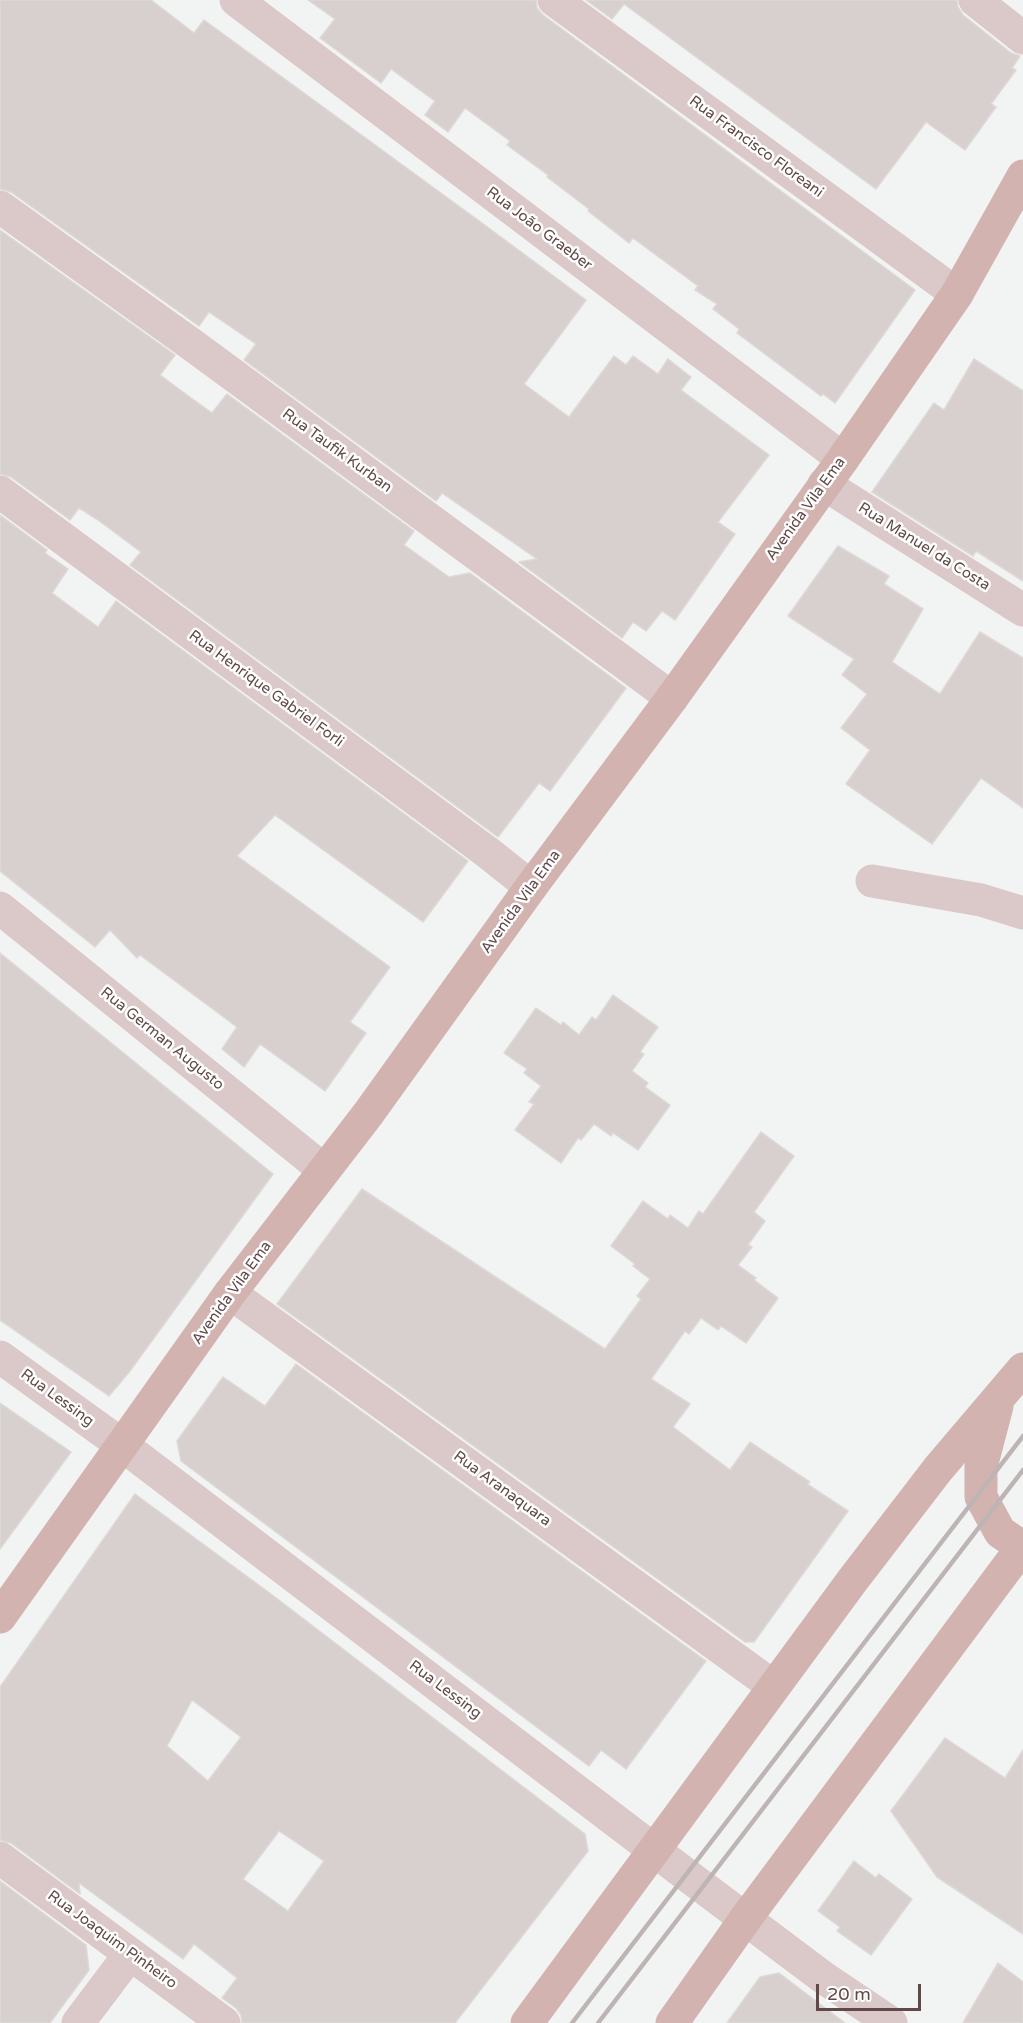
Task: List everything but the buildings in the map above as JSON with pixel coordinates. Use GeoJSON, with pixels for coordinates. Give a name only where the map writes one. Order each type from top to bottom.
{"type":"FeatureCollection","features":[{"type":"Feature","properties":{"kind":"main road","name":"Avenida Vila Ema"},"geometry":{"type":"LineString","coordinates":[[0,1617],[230,1293],[368,1114],[531,887],[672,698],[834,471],[957,294],[1023,176]]}},
{"type":"Feature","properties":{"kind":"main road"},"geometry":{"type":"LineString","coordinates":[[527,2023],[773,1686],[938,1469],[1023,1369]]}},
{"type":"Feature","properties":{"kind":"main road"},"geometry":{"type":"LineString","coordinates":[[672,2023],[746,1918],[1023,1547],[1000,1532],[981,1497],[981,1467],[1000,1396]]}},
{"type":"Feature","properties":{"kind":"street","name":"Rua João Graeber"},"geometry":{"type":"LineString","coordinates":[[236,0],[834,471]]}},
{"type":"Feature","properties":{"kind":"street","name":"Rua Francisco Floreani"},"geometry":{"type":"LineString","coordinates":[[554,0],[957,294]]}},
{"type":"Feature","properties":{"kind":"street"},"geometry":{"type":"LineString","coordinates":[[975,0],[1023,38]]}},
{"type":"Feature","properties":{"kind":"street","name":"Rua Taufik Kurban"},"geometry":{"type":"LineString","coordinates":[[0,207],[672,698]]}},
{"type":"Feature","properties":{"kind":"street","name":"Rua Manuel da Costa"},"geometry":{"type":"LineString","coordinates":[[834,471],[1023,610]]}},
{"type":"Feature","properties":{"kind":"street","name":"Rua Henrique Gabriel Forli"},"geometry":{"type":"LineString","coordinates":[[0,492],[487,852],[531,887]]}},
{"type":"Feature","properties":{"kind":"street"},"geometry":{"type":"LineString","coordinates":[[872,881],[981,900],[1023,914]]}},
{"type":"Feature","properties":{"kind":"street","name":"Rua German Augusto"},"geometry":{"type":"LineString","coordinates":[[0,908],[324,1170]]}},
{"type":"Feature","properties":{"kind":"street","name":"Rua Aranaquara"},"geometry":{"type":"LineString","coordinates":[[230,1293],[773,1686]]}},
{"type":"Feature","properties":{"kind":"street","name":"Rua Lessing"},"geometry":{"type":"LineString","coordinates":[[0,1357],[122,1445],[824,1978],[891,2023]]}},
{"type":"Feature","properties":{"kind":"street","name":"Rua Joaquim Pinheiro"},"geometry":{"type":"LineString","coordinates":[[0,1858],[224,2023]]}},
{"type":"Feature","properties":{"kind":"street"},"geometry":{"type":"LineString","coordinates":[[78,2023],[130,1954]]}},
{"type":"Feature","properties":{"kind":"railway"},"geometry":{"type":"LineString","coordinates":[[572,2023],[1023,1436]]}},
{"type":"Feature","properties":{"kind":"railway"},"geometry":{"type":"LineString","coordinates":[[598,2023],[1023,1470]]}}]}
